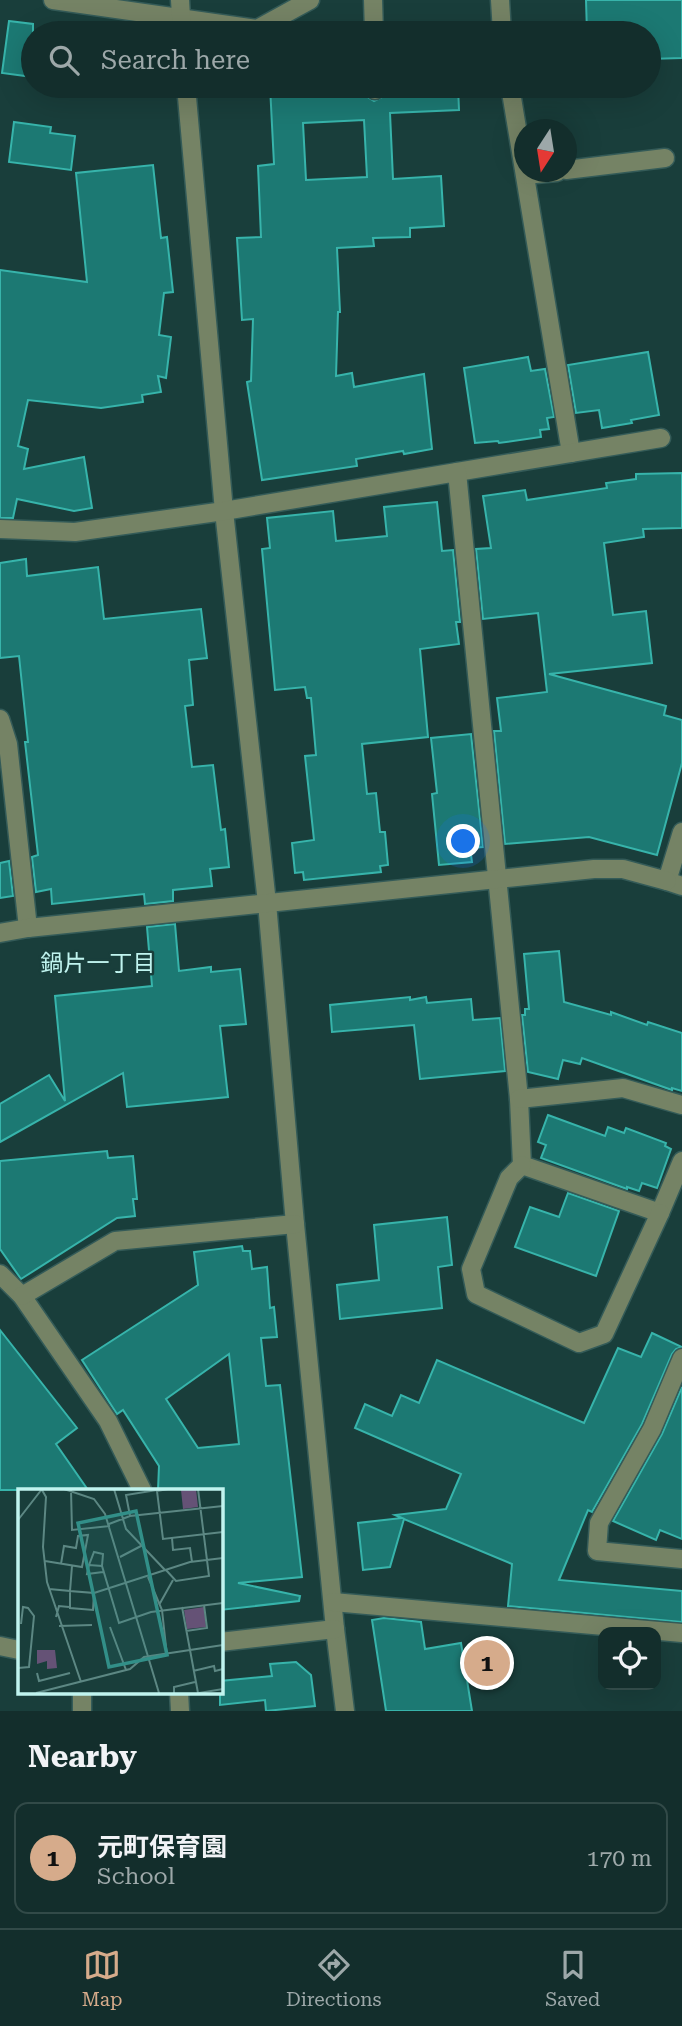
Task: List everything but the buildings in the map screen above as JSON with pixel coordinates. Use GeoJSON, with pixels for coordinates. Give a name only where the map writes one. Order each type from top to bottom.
{"type":"FeatureCollection","features":[{"type":"Feature","properties":{"kind":"street"},"geometry":{"type":"LineString","coordinates":[[53,0],[206,21]]}},
{"type":"Feature","properties":{"kind":"street"},"geometry":{"type":"LineString","coordinates":[[272,21],[310,0]]}},
{"type":"Feature","properties":{"kind":"street"},"geometry":{"type":"LineString","coordinates":[[373,0],[374,21]]}},
{"type":"Feature","properties":{"kind":"street"},"geometry":{"type":"LineString","coordinates":[[500,0],[501,21]]}},
{"type":"Feature","properties":{"kind":"street"},"geometry":{"type":"LineString","coordinates":[[187,98],[224,511],[267,903],[295,1224],[345,1711]]}},
{"type":"Feature","properties":{"kind":"street"},"geometry":{"type":"LineString","coordinates":[[512,98],[516,119]]}},
{"type":"Feature","properties":{"kind":"street"},"geometry":{"type":"LineString","coordinates":[[577,169],[665,158]]}},
{"type":"Feature","properties":{"kind":"street"},"geometry":{"type":"LineString","coordinates":[[526,182],[571,453]]}},
{"type":"Feature","properties":{"kind":"street"},"geometry":{"type":"LineString","coordinates":[[0,529],[75,532],[224,511],[661,438]]}},
{"type":"Feature","properties":{"kind":"street"},"geometry":{"type":"LineString","coordinates":[[457,472],[519,1099],[522,1165],[509,1178],[471,1269],[476,1294],[579,1343],[604,1334],[682,1161]]}},
{"type":"Feature","properties":{"kind":"street"},"geometry":{"type":"LineString","coordinates":[[0,719],[8,744],[28,928]]}},
{"type":"Feature","properties":{"kind":"street"},"geometry":{"type":"LineString","coordinates":[[0,933],[594,869],[623,869],[674,884],[682,832]]}},
{"type":"Feature","properties":{"kind":"street"},"geometry":{"type":"LineString","coordinates":[[519,1099],[623,1088],[682,1105]]}},
{"type":"Feature","properties":{"kind":"street"},"geometry":{"type":"LineString","coordinates":[[522,1165],[660,1213]]}},
{"type":"Feature","properties":{"kind":"street"},"geometry":{"type":"LineString","coordinates":[[22,1296],[115,1241],[295,1224]]}},
{"type":"Feature","properties":{"kind":"street"},"geometry":{"type":"LineString","coordinates":[[0,1274],[22,1296],[108,1421],[142,1489]]}},
{"type":"Feature","properties":{"kind":"street"},"geometry":{"type":"LineString","coordinates":[[682,1358],[652,1429],[599,1524],[597,1551],[682,1559]]}},
{"type":"Feature","properties":{"kind":"street"},"geometry":{"type":"LineString","coordinates":[[333,1602],[682,1633]]}},
{"type":"Feature","properties":{"kind":"street"},"geometry":{"type":"LineString","coordinates":[[222,1642],[335,1629]]}},
{"type":"Feature","properties":{"kind":"street"},"geometry":{"type":"LineString","coordinates":[[0,1646],[18,1650]]}},
{"type":"Feature","properties":{"kind":"place","name":"元町保育園"},"geometry":{"type":"Point","coordinates":[487,1663]}},
{"type":"Feature","properties":{"kind":"district","name":"鍋片一丁目"},"geometry":{"type":"Point","coordinates":[98,963]}}]}
